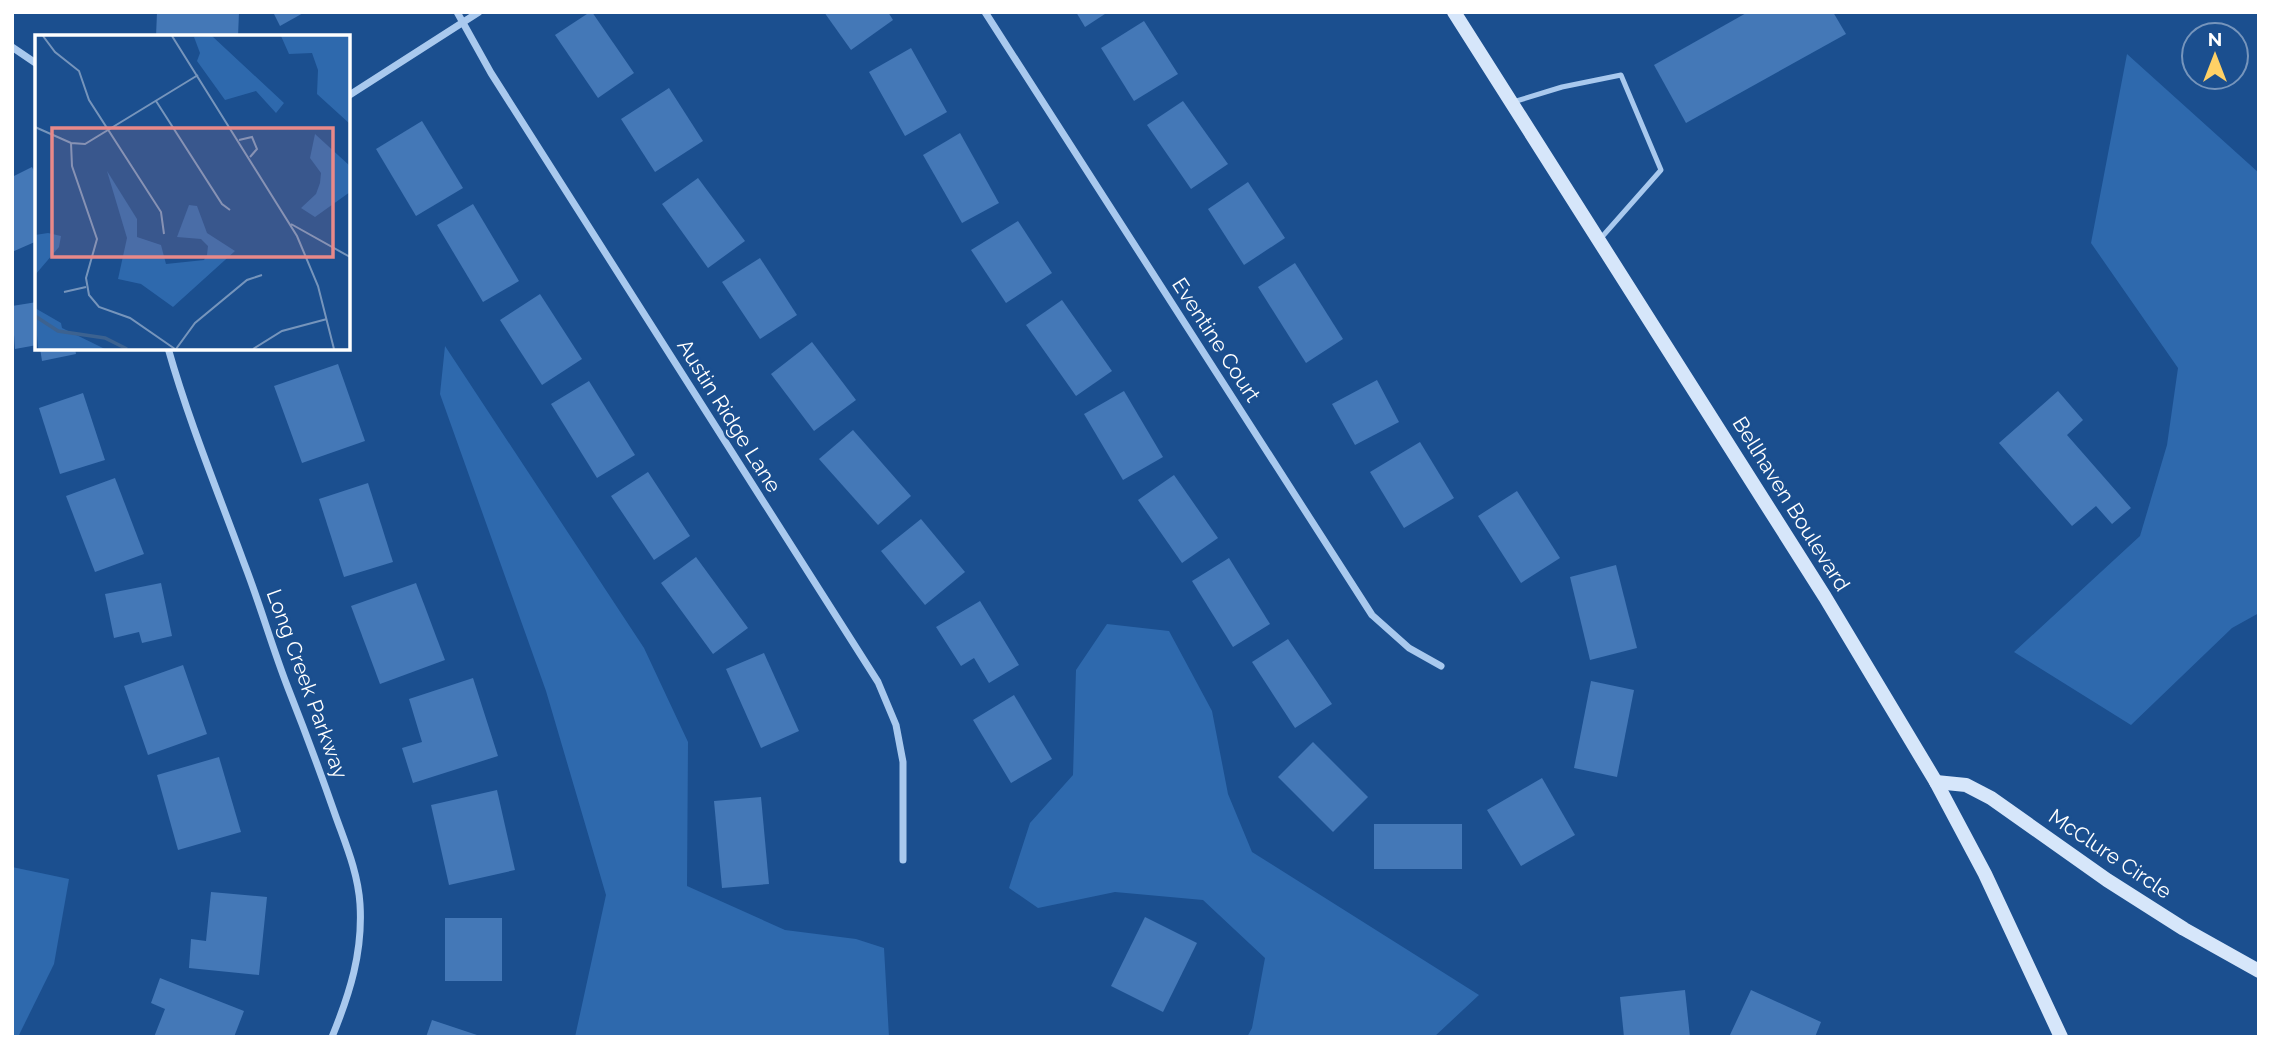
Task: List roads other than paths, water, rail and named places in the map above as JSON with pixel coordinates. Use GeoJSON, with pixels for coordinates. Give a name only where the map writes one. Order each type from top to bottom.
{"type":"FeatureCollection","features":[{"type":"Feature","properties":{"kind":"main road","name":"Bellhaven Boulevard"},"geometry":{"type":"LineString","coordinates":[[1454,12],[1825,597],[1936,782],[1985,874],[2060,1037]]}},
{"type":"Feature","properties":{"kind":"main road","name":"McClure Circle"},"geometry":{"type":"LineString","coordinates":[[1936,782],[1966,785],[1991,798],[2107,880],[2184,929],[2259,971]]}},
{"type":"Feature","properties":{"kind":"street","name":"Austin Ridge Lane"},"geometry":{"type":"LineString","coordinates":[[457,12],[491,73],[878,682],[896,725],[903,762],[903,860]]}},
{"type":"Feature","properties":{"kind":"street"},"geometry":{"type":"LineString","coordinates":[[350,95],[479,12]]}},
{"type":"Feature","properties":{"kind":"street","name":"Eventine Court"},"geometry":{"type":"LineString","coordinates":[[985,12],[1371,615],[1409,648],[1441,666]]}},
{"type":"Feature","properties":{"kind":"street"},"geometry":{"type":"LineString","coordinates":[[12,47],[35,63]]}},
{"type":"Feature","properties":{"kind":"street","name":"Long Creek Parkway"},"geometry":{"type":"LineString","coordinates":[[170,350],[187,412],[354,867],[360,900],[358,963],[349,997],[332,1037]]}},
{"type":"Feature","properties":{"kind":"lane"},"geometry":{"type":"LineString","coordinates":[[1511,102],[1562,87],[1621,75],[1661,170],[1599,240]]}}]}
